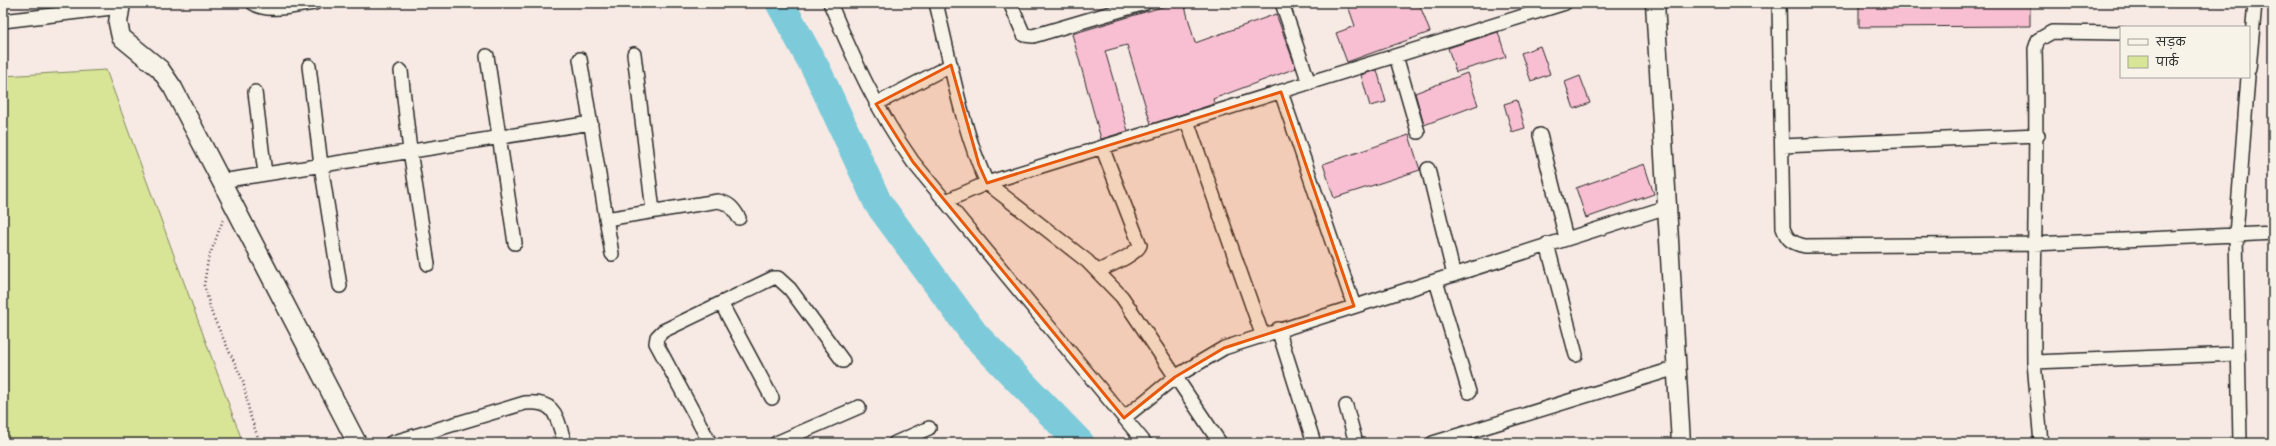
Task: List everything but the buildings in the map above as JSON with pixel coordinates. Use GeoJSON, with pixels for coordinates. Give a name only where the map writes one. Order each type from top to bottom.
{"type":"FeatureCollection","features":[{"type":"Feature","properties":{"kind":"street"},"geometry":{"type":"LineString","coordinates":[[253,3],[260,7],[270,8],[315,3]]}},
{"type":"Feature","properties":{"kind":"street"},"geometry":{"type":"LineString","coordinates":[[830,3],[856,66],[876,104],[900,144],[1145,443]]}},
{"type":"Feature","properties":{"kind":"street"},"geometry":{"type":"LineString","coordinates":[[936,3],[979,165],[988,183],[1098,271],[1122,297],[1220,443]]}},
{"type":"Feature","properties":{"kind":"street"},"geometry":{"type":"LineString","coordinates":[[1010,3],[1024,35],[1033,36],[1128,6],[1145,3]]}},
{"type":"Feature","properties":{"kind":"street"},"geometry":{"type":"LineString","coordinates":[[1282,3],[1308,83]]}},
{"type":"Feature","properties":{"kind":"street"},"geometry":{"type":"LineString","coordinates":[[946,201],[988,183],[1565,3]]}},
{"type":"Feature","properties":{"kind":"street"},"geometry":{"type":"LineString","coordinates":[[1655,3],[1681,443]]}},
{"type":"Feature","properties":{"kind":"street"},"geometry":{"type":"LineString","coordinates":[[1779,3],[1783,228],[1786,236],[1793,243],[1805,246],[2033,244],[2273,233]]}},
{"type":"Feature","properties":{"kind":"street"},"geometry":{"type":"LineString","coordinates":[[2250,35],[2254,3]]}},
{"type":"Feature","properties":{"kind":"street"},"geometry":{"type":"LineString","coordinates":[[3,21],[121,5],[118,23],[121,37],[168,77],[221,180],[230,201],[357,443]]}},
{"type":"Feature","properties":{"kind":"street"},"geometry":{"type":"LineString","coordinates":[[2041,443],[2034,362],[2033,244],[2038,135],[2035,49],[2038,40],[2052,32],[2120,33]]}},
{"type":"Feature","properties":{"kind":"street"},"geometry":{"type":"LineString","coordinates":[[634,54],[653,211]]}},
{"type":"Feature","properties":{"kind":"street"},"geometry":{"type":"LineString","coordinates":[[487,56],[515,243]]}},
{"type":"Feature","properties":{"kind":"street"},"geometry":{"type":"LineString","coordinates":[[1396,56],[1418,132]]}},
{"type":"Feature","properties":{"kind":"street"},"geometry":{"type":"LineString","coordinates":[[580,59],[612,254]]}},
{"type":"Feature","properties":{"kind":"street"},"geometry":{"type":"LineString","coordinates":[[876,104],[952,65]]}},
{"type":"Feature","properties":{"kind":"street"},"geometry":{"type":"LineString","coordinates":[[309,66],[321,165],[340,286]]}},
{"type":"Feature","properties":{"kind":"street"},"geometry":{"type":"LineString","coordinates":[[401,71],[410,151],[428,264]]}},
{"type":"Feature","properties":{"kind":"street"},"geometry":{"type":"LineString","coordinates":[[2240,443],[2237,354],[2236,235],[2248,78]]}},
{"type":"Feature","properties":{"kind":"street"},"geometry":{"type":"LineString","coordinates":[[255,92],[265,174]]}},
{"type":"Feature","properties":{"kind":"street"},"geometry":{"type":"LineString","coordinates":[[1281,92],[1354,306]]}},
{"type":"Feature","properties":{"kind":"street"},"geometry":{"type":"LineString","coordinates":[[1187,121],[1262,334]]}},
{"type":"Feature","properties":{"kind":"street"},"geometry":{"type":"LineString","coordinates":[[221,180],[590,123]]}},
{"type":"Feature","properties":{"kind":"street"},"geometry":{"type":"LineString","coordinates":[[1540,135],[1566,238]]}},
{"type":"Feature","properties":{"kind":"street"},"geometry":{"type":"LineString","coordinates":[[1782,146],[2038,135]]}},
{"type":"Feature","properties":{"kind":"street"},"geometry":{"type":"LineString","coordinates":[[1098,271],[1130,255],[1138,250],[1140,245],[1102,147]]}},
{"type":"Feature","properties":{"kind":"street"},"geometry":{"type":"LineString","coordinates":[[1428,169],[1454,275]]}},
{"type":"Feature","properties":{"kind":"street"},"geometry":{"type":"LineString","coordinates":[[606,219],[718,201],[727,203],[739,218]]}},
{"type":"Feature","properties":{"kind":"street"},"geometry":{"type":"LineString","coordinates":[[1124,418],[1175,377],[1224,348],[1262,334],[1436,281],[1547,244],[1667,207]]}},
{"type":"Feature","properties":{"kind":"street"},"geometry":{"type":"LineString","coordinates":[[1547,244],[1576,355]]}},
{"type":"Feature","properties":{"kind":"street"},"geometry":{"type":"LineString","coordinates":[[710,443],[656,343],[658,337],[663,331],[773,278],[778,278],[790,289],[843,361]]}},
{"type":"Feature","properties":{"kind":"street"},"geometry":{"type":"LineString","coordinates":[[1436,281],[1469,392]]}},
{"type":"Feature","properties":{"kind":"street"},"geometry":{"type":"LineString","coordinates":[[721,303],[772,398]]}},
{"type":"Feature","properties":{"kind":"street"},"geometry":{"type":"LineString","coordinates":[[1278,329],[1314,443]]}},
{"type":"Feature","properties":{"kind":"street"},"geometry":{"type":"LineString","coordinates":[[2034,362],[2237,354]]}},
{"type":"Feature","properties":{"kind":"street"},"geometry":{"type":"LineString","coordinates":[[1432,443],[1676,368]]}},
{"type":"Feature","properties":{"kind":"street"},"geometry":{"type":"LineString","coordinates":[[391,443],[525,403],[539,402],[547,404],[554,411],[564,443]]}},
{"type":"Feature","properties":{"kind":"street"},"geometry":{"type":"LineString","coordinates":[[1346,406],[1356,443]]}},
{"type":"Feature","properties":{"kind":"street"},"geometry":{"type":"LineString","coordinates":[[776,443],[859,408]]}},
{"type":"Feature","properties":{"kind":"street"},"geometry":{"type":"LineString","coordinates":[[895,443],[929,428]]}},
{"type":"Feature","properties":{"kind":"path"},"geometry":{"type":"LineString","coordinates":[[230,201],[208,260],[204,285],[212,314],[243,381],[250,415],[260,443]]}},
{"type":"Feature","properties":{"kind":"highlighted area"},"geometry":{"type":"Polygon","coordinates":[[[951,65],[979,165],[987,183],[1281,92],[1354,306],[1224,348],[1175,377],[1124,418],[913,162],[876,104],[951,65]]]}},
{"type":"Feature","properties":{"kind":"green space"},"geometry":{"type":"Polygon","coordinates":[[[106,70],[243,443],[9,443],[3,427],[3,76],[106,70]]]}},
{"type":"Feature","properties":{"kind":"waterway"},"geometry":{"type":"LineString","coordinates":[[780,3],[818,73],[878,203],[975,335],[1080,443]]}}]}
